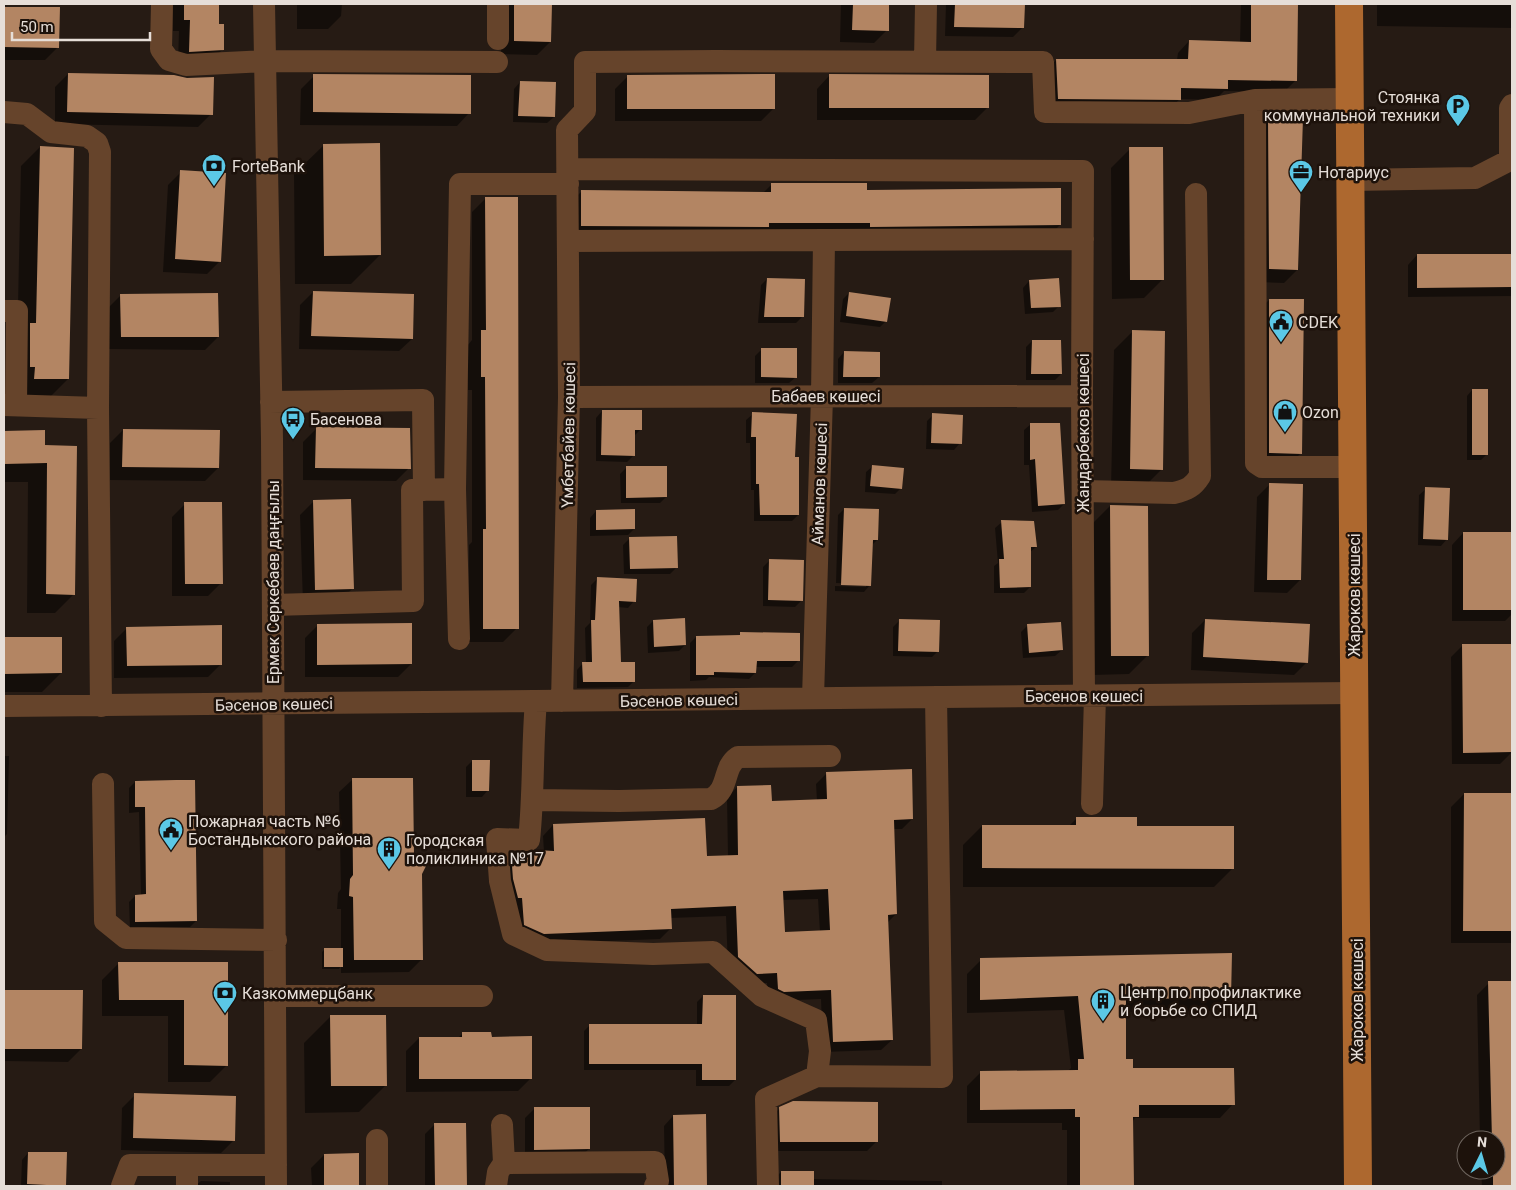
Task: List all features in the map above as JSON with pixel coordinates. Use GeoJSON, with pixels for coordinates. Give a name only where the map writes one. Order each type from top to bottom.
{"type":"FeatureCollection","features":[{"type":"Feature","properties":{"kind":"main road","name":"Жароков көшесі"},"geometry":{"type":"LineString","coordinates":[[1349,4],[1358,1186]]}},
{"type":"Feature","properties":{"kind":"street"},"geometry":{"type":"LineString","coordinates":[[162,4],[162,49],[169,60],[186,65],[264,61],[497,62]]}},
{"type":"Feature","properties":{"kind":"street","name":"Ермек Серкебаев даңғылы"},"geometry":{"type":"LineString","coordinates":[[264,4],[271,402],[276,940],[276,1176]]}},
{"type":"Feature","properties":{"kind":"street"},"geometry":{"type":"LineString","coordinates":[[498,4],[498,39]]}},
{"type":"Feature","properties":{"kind":"street"},"geometry":{"type":"LineString","coordinates":[[926,4],[925,61],[1043,62],[1045,112],[1189,113],[1255,100],[1350,99]]}},
{"type":"Feature","properties":{"kind":"street","name":"Үмбетбайев көшесі"},"geometry":{"type":"LineString","coordinates":[[562,701],[570,397],[567,130],[585,111],[585,62],[925,61]]}},
{"type":"Feature","properties":{"kind":"street"},"geometry":{"type":"LineString","coordinates":[[1255,100],[1256,463],[1262,468],[1353,467]]}},
{"type":"Feature","properties":{"kind":"street"},"geometry":{"type":"LineString","coordinates":[[1351,180],[1475,178],[1511,159],[1510,108],[1512,105]]}},
{"type":"Feature","properties":{"kind":"street"},"geometry":{"type":"LineString","coordinates":[[4,112],[27,114],[51,132],[88,136],[97,143],[100,152],[98,408],[101,706]]}},
{"type":"Feature","properties":{"kind":"street","name":"Жандарбеков көшесі"},"geometry":{"type":"LineString","coordinates":[[568,176],[1083,171],[1083,491],[1092,804]]}},
{"type":"Feature","properties":{"kind":"street"},"geometry":{"type":"LineString","coordinates":[[459,639],[455,489],[460,184],[568,176]]}},
{"type":"Feature","properties":{"kind":"street"},"geometry":{"type":"LineString","coordinates":[[1083,491],[1174,493],[1185,491],[1194,486],[1200,476],[1196,194]]}},
{"type":"Feature","properties":{"kind":"street"},"geometry":{"type":"LineString","coordinates":[[568,241],[1083,239]]}},
{"type":"Feature","properties":{"kind":"street","name":"Айманов көшесі"},"geometry":{"type":"LineString","coordinates":[[813,698],[822,396],[824,240]]}},
{"type":"Feature","properties":{"kind":"street"},"geometry":{"type":"LineString","coordinates":[[4,311],[17,311],[10,405],[98,408]]}},
{"type":"Feature","properties":{"kind":"street","name":"Бабаев көшесі"},"geometry":{"type":"LineString","coordinates":[[570,397],[1082,396]]}},
{"type":"Feature","properties":{"kind":"street"},"geometry":{"type":"LineString","coordinates":[[271,402],[423,400],[424,490]]}},
{"type":"Feature","properties":{"kind":"street"},"geometry":{"type":"LineString","coordinates":[[273,605],[413,602],[412,490],[455,489]]}},
{"type":"Feature","properties":{"kind":"street","name":"Бәсенов көшесі"},"geometry":{"type":"LineString","coordinates":[[4,706],[1354,693]]}},
{"type":"Feature","properties":{"kind":"street"},"geometry":{"type":"LineString","coordinates":[[768,1186],[766,1099],[817,1076],[942,1076],[936,697]]}},
{"type":"Feature","properties":{"kind":"street"},"geometry":{"type":"LineString","coordinates":[[536,701],[532,740],[532,800],[529,840],[498,839],[500,881],[513,934],[547,950],[653,954],[713,952],[762,996],[816,1020],[820,1052],[817,1076]]}},
{"type":"Feature","properties":{"kind":"street"},"geometry":{"type":"LineString","coordinates":[[532,800],[711,799],[718,795],[723,788],[732,761],[738,757],[830,756]]}},
{"type":"Feature","properties":{"kind":"street"},"geometry":{"type":"LineString","coordinates":[[103,784],[105,921],[126,938],[276,940]]}},
{"type":"Feature","properties":{"kind":"street"},"geometry":{"type":"LineString","coordinates":[[276,996],[482,996]]}},
{"type":"Feature","properties":{"kind":"street"},"geometry":{"type":"LineString","coordinates":[[496,1186],[498,1172],[504,1163],[502,1126]]}},
{"type":"Feature","properties":{"kind":"street"},"geometry":{"type":"LineString","coordinates":[[377,1140],[377,1186]]}},
{"type":"Feature","properties":{"kind":"street"},"geometry":{"type":"LineString","coordinates":[[504,1163],[655,1162],[658,1181],[655,1186]]}},
{"type":"Feature","properties":{"kind":"street"},"geometry":{"type":"LineString","coordinates":[[122,1186],[130,1165],[187,1176],[276,1176]]}},
{"type":"Feature","properties":{"kind":"building"},"geometry":{"type":"Polygon","coordinates":[[[184,4],[219,4],[219,24],[224,24],[224,50],[189,52],[190,20],[184,20],[184,4]]]}},
{"type":"Feature","properties":{"kind":"building"},"geometry":{"type":"Polygon","coordinates":[[[514,4],[552,4],[551,42],[514,41],[514,4]]]}},
{"type":"Feature","properties":{"kind":"building"},"geometry":{"type":"Polygon","coordinates":[[[853,4],[889,4],[889,31],[852,30],[853,4]]]}},
{"type":"Feature","properties":{"kind":"building"},"geometry":{"type":"Polygon","coordinates":[[[955,4],[1025,4],[1024,28],[954,27],[955,4]]]}},
{"type":"Feature","properties":{"kind":"building"},"geometry":{"type":"Polygon","coordinates":[[[1251,4],[1298,4],[1297,81],[1228,80],[1228,89],[1181,88],[1181,100],[1058,99],[1056,59],[1188,59],[1189,40],[1251,42],[1251,4]]]}},
{"type":"Feature","properties":{"kind":"building"},"geometry":{"type":"Polygon","coordinates":[[[4,7],[60,7],[59,48],[4,47],[4,7]]]}},
{"type":"Feature","properties":{"kind":"building"},"geometry":{"type":"Polygon","coordinates":[[[68,73],[174,75],[187,78],[214,77],[213,115],[67,112],[68,73]]]}},
{"type":"Feature","properties":{"kind":"building"},"geometry":{"type":"Polygon","coordinates":[[[313,74],[471,75],[471,114],[313,112],[313,74]]]}},
{"type":"Feature","properties":{"kind":"building"},"geometry":{"type":"Polygon","coordinates":[[[775,74],[775,109],[627,109],[627,75],[775,74]]]}},
{"type":"Feature","properties":{"kind":"building"},"geometry":{"type":"Polygon","coordinates":[[[829,74],[989,75],[989,108],[829,108],[829,74]]]}},
{"type":"Feature","properties":{"kind":"building"},"geometry":{"type":"Polygon","coordinates":[[[520,81],[556,82],[555,117],[518,116],[520,81]]]}},
{"type":"Feature","properties":{"kind":"building"},"geometry":{"type":"Polygon","coordinates":[[[1268,117],[1303,118],[1298,270],[1269,269],[1268,117]]]}},
{"type":"Feature","properties":{"kind":"building"},"geometry":{"type":"Polygon","coordinates":[[[380,143],[381,255],[324,256],[323,144],[380,143]]]}},
{"type":"Feature","properties":{"kind":"building"},"geometry":{"type":"Polygon","coordinates":[[[40,146],[74,148],[69,379],[34,379],[35,367],[30,367],[30,323],[36,323],[40,146]]]}},
{"type":"Feature","properties":{"kind":"building"},"geometry":{"type":"Polygon","coordinates":[[[1129,147],[1163,147],[1164,280],[1130,280],[1129,147]]]}},
{"type":"Feature","properties":{"kind":"building"},"geometry":{"type":"Polygon","coordinates":[[[180,170],[226,173],[221,262],[175,259],[180,170]]]}},
{"type":"Feature","properties":{"kind":"building"},"geometry":{"type":"Polygon","coordinates":[[[771,183],[867,183],[867,190],[1061,188],[1061,225],[870,227],[870,223],[769,223],[769,227],[581,226],[581,190],[771,192],[771,183]]]}},
{"type":"Feature","properties":{"kind":"building"},"geometry":{"type":"Polygon","coordinates":[[[485,197],[518,197],[519,629],[483,629],[483,529],[486,529],[485,377],[481,377],[481,330],[486,330],[485,197]]]}},
{"type":"Feature","properties":{"kind":"building"},"geometry":{"type":"Polygon","coordinates":[[[1417,254],[1512,254],[1512,287],[1417,288],[1417,254]]]}},
{"type":"Feature","properties":{"kind":"building"},"geometry":{"type":"Polygon","coordinates":[[[767,278],[805,279],[804,317],[764,317],[767,278]]]}},
{"type":"Feature","properties":{"kind":"building"},"geometry":{"type":"Polygon","coordinates":[[[1059,278],[1061,307],[1031,308],[1029,280],[1059,278]]]}},
{"type":"Feature","properties":{"kind":"building"},"geometry":{"type":"Polygon","coordinates":[[[313,291],[414,294],[413,339],[311,336],[313,291]]]}},
{"type":"Feature","properties":{"kind":"building"},"geometry":{"type":"Polygon","coordinates":[[[849,292],[891,298],[887,322],[846,316],[849,292]]]}},
{"type":"Feature","properties":{"kind":"building"},"geometry":{"type":"Polygon","coordinates":[[[218,293],[219,337],[121,337],[120,294],[218,293]]]}},
{"type":"Feature","properties":{"kind":"building"},"geometry":{"type":"Polygon","coordinates":[[[1269,299],[1304,299],[1302,454],[1269,453],[1269,299]]]}},
{"type":"Feature","properties":{"kind":"building"},"geometry":{"type":"Polygon","coordinates":[[[1132,330],[1165,331],[1163,470],[1130,469],[1132,330]]]}},
{"type":"Feature","properties":{"kind":"building"},"geometry":{"type":"Polygon","coordinates":[[[1032,340],[1061,340],[1062,374],[1031,374],[1032,340]]]}},
{"type":"Feature","properties":{"kind":"building"},"geometry":{"type":"Polygon","coordinates":[[[761,348],[797,348],[797,378],[761,377],[761,348]]]}},
{"type":"Feature","properties":{"kind":"building"},"geometry":{"type":"Polygon","coordinates":[[[844,351],[880,352],[880,377],[843,377],[844,351]]]}},
{"type":"Feature","properties":{"kind":"building"},"geometry":{"type":"Polygon","coordinates":[[[1472,389],[1488,389],[1488,455],[1472,455],[1472,389]]]}},
{"type":"Feature","properties":{"kind":"building"},"geometry":{"type":"Polygon","coordinates":[[[602,410],[642,410],[642,430],[635,430],[635,456],[601,455],[602,410]]]}},
{"type":"Feature","properties":{"kind":"building"},"geometry":{"type":"Polygon","coordinates":[[[752,412],[797,414],[795,457],[799,457],[799,515],[760,515],[759,484],[756,484],[756,437],[751,437],[752,412]]]}},
{"type":"Feature","properties":{"kind":"building"},"geometry":{"type":"Polygon","coordinates":[[[932,413],[963,415],[962,444],[931,443],[932,413]]]}},
{"type":"Feature","properties":{"kind":"building"},"geometry":{"type":"Polygon","coordinates":[[[1030,423],[1060,423],[1065,504],[1038,506],[1035,459],[1030,460],[1030,423]]]}},
{"type":"Feature","properties":{"kind":"building"},"geometry":{"type":"Polygon","coordinates":[[[316,427],[410,428],[411,469],[315,468],[316,427]]]}},
{"type":"Feature","properties":{"kind":"building"},"geometry":{"type":"Polygon","coordinates":[[[123,429],[220,430],[219,468],[122,467],[123,429]]]}},
{"type":"Feature","properties":{"kind":"building"},"geometry":{"type":"Polygon","coordinates":[[[45,430],[45,445],[77,446],[75,595],[46,594],[47,463],[4,464],[4,431],[45,430]]]}},
{"type":"Feature","properties":{"kind":"building"},"geometry":{"type":"Polygon","coordinates":[[[872,465],[904,468],[902,489],[870,486],[872,465]]]}},
{"type":"Feature","properties":{"kind":"building"},"geometry":{"type":"Polygon","coordinates":[[[626,466],[667,466],[667,497],[626,498],[626,466]]]}},
{"type":"Feature","properties":{"kind":"building"},"geometry":{"type":"Polygon","coordinates":[[[1269,483],[1303,484],[1301,580],[1267,580],[1269,483]]]}},
{"type":"Feature","properties":{"kind":"building"},"geometry":{"type":"Polygon","coordinates":[[[1425,487],[1450,488],[1448,540],[1423,539],[1425,487]]]}},
{"type":"Feature","properties":{"kind":"building"},"geometry":{"type":"Polygon","coordinates":[[[351,499],[354,589],[315,590],[313,500],[351,499]]]}},
{"type":"Feature","properties":{"kind":"building"},"geometry":{"type":"Polygon","coordinates":[[[184,502],[222,502],[223,584],[185,584],[184,502]]]}},
{"type":"Feature","properties":{"kind":"building"},"geometry":{"type":"Polygon","coordinates":[[[1110,505],[1148,506],[1149,656],[1111,656],[1110,505]]]}},
{"type":"Feature","properties":{"kind":"building"},"geometry":{"type":"Polygon","coordinates":[[[844,508],[879,509],[878,540],[873,540],[871,586],[841,585],[844,508]]]}},
{"type":"Feature","properties":{"kind":"building"},"geometry":{"type":"Polygon","coordinates":[[[635,509],[635,529],[596,530],[596,510],[635,509]]]}},
{"type":"Feature","properties":{"kind":"building"},"geometry":{"type":"Polygon","coordinates":[[[1001,520],[1034,521],[1037,547],[1031,547],[1031,587],[1000,588],[999,559],[1004,559],[1001,520]]]}},
{"type":"Feature","properties":{"kind":"building"},"geometry":{"type":"Polygon","coordinates":[[[1463,532],[1512,532],[1512,610],[1463,610],[1463,532]]]}},
{"type":"Feature","properties":{"kind":"building"},"geometry":{"type":"Polygon","coordinates":[[[677,536],[678,568],[630,569],[629,537],[677,536]]]}},
{"type":"Feature","properties":{"kind":"building"},"geometry":{"type":"Polygon","coordinates":[[[769,559],[804,560],[803,601],[768,600],[769,559]]]}},
{"type":"Feature","properties":{"kind":"building"},"geometry":{"type":"Polygon","coordinates":[[[597,577],[637,579],[636,602],[619,601],[621,662],[635,662],[635,682],[583,682],[582,662],[592,662],[591,620],[595,620],[597,577]]]}},
{"type":"Feature","properties":{"kind":"building"},"geometry":{"type":"Polygon","coordinates":[[[685,618],[686,645],[654,647],[653,620],[685,618]]]}},
{"type":"Feature","properties":{"kind":"building"},"geometry":{"type":"Polygon","coordinates":[[[899,619],[940,620],[939,652],[898,651],[899,619]]]}},
{"type":"Feature","properties":{"kind":"building"},"geometry":{"type":"Polygon","coordinates":[[[1205,619],[1310,624],[1308,663],[1203,657],[1205,619]]]}},
{"type":"Feature","properties":{"kind":"building"},"geometry":{"type":"Polygon","coordinates":[[[1061,622],[1063,650],[1029,653],[1027,624],[1061,622]]]}},
{"type":"Feature","properties":{"kind":"building"},"geometry":{"type":"Polygon","coordinates":[[[412,623],[412,664],[317,665],[317,624],[412,623]]]}},
{"type":"Feature","properties":{"kind":"building"},"geometry":{"type":"Polygon","coordinates":[[[222,625],[222,665],[127,666],[126,627],[222,625]]]}},
{"type":"Feature","properties":{"kind":"building"},"geometry":{"type":"Polygon","coordinates":[[[740,632],[800,633],[800,661],[757,661],[756,673],[714,672],[714,675],[696,675],[696,636],[740,635],[740,632]]]}},
{"type":"Feature","properties":{"kind":"building"},"geometry":{"type":"Polygon","coordinates":[[[4,637],[62,637],[62,673],[4,674],[4,637]]]}},
{"type":"Feature","properties":{"kind":"building"},"geometry":{"type":"Polygon","coordinates":[[[1462,644],[1512,644],[1512,752],[1463,753],[1462,644]]]}},
{"type":"Feature","properties":{"kind":"building"},"geometry":{"type":"Polygon","coordinates":[[[472,760],[490,760],[489,791],[472,791],[472,760]]]}},
{"type":"Feature","properties":{"kind":"building"},"geometry":{"type":"Polygon","coordinates":[[[912,769],[913,819],[894,820],[897,914],[888,915],[893,1040],[833,1042],[831,990],[784,992],[778,989],[777,973],[757,974],[738,957],[736,906],[671,909],[672,929],[544,934],[524,925],[522,898],[518,898],[513,879],[511,853],[529,853],[537,850],[554,851],[553,824],[705,818],[707,856],[738,855],[737,786],[771,785],[772,801],[827,799],[826,772],[912,769]],[[828,889],[783,891],[785,932],[830,930],[828,889]]]}},
{"type":"Feature","properties":{"kind":"building","name":"Городская поликлиника №17"},"geometry":{"type":"Polygon","coordinates":[[[352,778],[413,778],[414,854],[421,857],[426,866],[422,874],[423,960],[354,960],[353,897],[349,896],[350,879],[353,875],[352,778]]]}},
{"type":"Feature","properties":{"kind":"building","name":"Пожарная часть №6 Бостандыкского района"},"geometry":{"type":"Polygon","coordinates":[[[195,780],[197,921],[135,922],[135,895],[146,894],[145,807],[135,807],[135,781],[195,780]]]}},
{"type":"Feature","properties":{"kind":"building"},"geometry":{"type":"Polygon","coordinates":[[[1464,793],[1512,793],[1512,931],[1463,931],[1464,793]]]}},
{"type":"Feature","properties":{"kind":"building"},"geometry":{"type":"Polygon","coordinates":[[[1076,817],[1137,817],[1137,826],[1234,826],[1234,869],[982,868],[982,825],[1076,825],[1076,817]]]}},
{"type":"Feature","properties":{"kind":"building"},"geometry":{"type":"Polygon","coordinates":[[[324,948],[343,948],[343,967],[324,967],[324,948]]]}},
{"type":"Feature","properties":{"kind":"building","name":"Центр по профилактике и борьбе со СПИД"},"geometry":{"type":"Polygon","coordinates":[[[1232,953],[1231,998],[1126,999],[1126,1059],[1133,1059],[1133,1068],[1234,1068],[1235,1105],[1139,1105],[1139,1117],[1133,1117],[1134,1186],[1080,1186],[1080,1117],[1075,1117],[1075,1109],[980,1110],[980,1071],[1078,1070],[1078,1059],[1084,1059],[1078,996],[980,1000],[980,958],[1232,953]]]}},
{"type":"Feature","properties":{"kind":"building"},"geometry":{"type":"Polygon","coordinates":[[[118,962],[228,962],[228,1066],[184,1065],[184,1000],[119,1000],[118,962]]]}},
{"type":"Feature","properties":{"kind":"building"},"geometry":{"type":"Polygon","coordinates":[[[1488,981],[1512,981],[1512,1186],[1493,1186],[1493,1180],[1506,1180],[1506,1130],[1492,1130],[1488,981]]]}},
{"type":"Feature","properties":{"kind":"building"},"geometry":{"type":"Polygon","coordinates":[[[4,990],[83,990],[82,1049],[4,1049],[4,990]]]}},
{"type":"Feature","properties":{"kind":"building"},"geometry":{"type":"Polygon","coordinates":[[[703,995],[736,995],[736,1080],[702,1080],[702,1064],[589,1064],[589,1024],[702,1024],[703,995]]]}},
{"type":"Feature","properties":{"kind":"building"},"geometry":{"type":"Polygon","coordinates":[[[330,1015],[386,1015],[387,1086],[331,1086],[330,1015]]]}},
{"type":"Feature","properties":{"kind":"building"},"geometry":{"type":"Polygon","coordinates":[[[462,1032],[491,1032],[492,1037],[532,1036],[532,1079],[419,1079],[419,1037],[462,1037],[462,1032]]]}},
{"type":"Feature","properties":{"kind":"building"},"geometry":{"type":"Polygon","coordinates":[[[134,1093],[236,1096],[235,1141],[133,1138],[134,1093]]]}},
{"type":"Feature","properties":{"kind":"building"},"geometry":{"type":"Polygon","coordinates":[[[793,1101],[878,1102],[878,1142],[780,1142],[779,1107],[793,1101]]]}},
{"type":"Feature","properties":{"kind":"building"},"geometry":{"type":"Polygon","coordinates":[[[534,1107],[590,1107],[590,1149],[534,1150],[534,1107]]]}},
{"type":"Feature","properties":{"kind":"building"},"geometry":{"type":"Polygon","coordinates":[[[706,1114],[707,1186],[674,1186],[673,1115],[706,1114]]]}},
{"type":"Feature","properties":{"kind":"building"},"geometry":{"type":"Polygon","coordinates":[[[434,1123],[466,1123],[467,1186],[435,1186],[434,1123]]]}},
{"type":"Feature","properties":{"kind":"building"},"geometry":{"type":"Polygon","coordinates":[[[28,1152],[67,1152],[66,1186],[27,1184],[28,1152]]]}},
{"type":"Feature","properties":{"kind":"building"},"geometry":{"type":"Polygon","coordinates":[[[359,1153],[359,1186],[324,1186],[324,1154],[359,1153]]]}},
{"type":"Feature","properties":{"kind":"building"},"geometry":{"type":"Polygon","coordinates":[[[781,1171],[814,1171],[814,1186],[781,1186],[781,1171]]]}},
{"type":"Feature","properties":{"kind":"place","name":"Стоянка коммунальной техники"},"geometry":{"type":"Point","coordinates":[1458,127]}},
{"type":"Feature","properties":{"kind":"place","name":"ForteBank"},"geometry":{"type":"Point","coordinates":[214,187]}},
{"type":"Feature","properties":{"kind":"place","name":"Нотариуc"},"geometry":{"type":"Point","coordinates":[1301,193]}},
{"type":"Feature","properties":{"kind":"place","name":"CDEK"},"geometry":{"type":"Point","coordinates":[1281,343]}},
{"type":"Feature","properties":{"kind":"place","name":"Ozon"},"geometry":{"type":"Point","coordinates":[1285,433]}},
{"type":"Feature","properties":{"kind":"place","name":"Басенова"},"geometry":{"type":"Point","coordinates":[293,440]}},
{"type":"Feature","properties":{"kind":"place","name":"Пожарная часть №6 Бостандыкского района"},"geometry":{"type":"Point","coordinates":[171,851]}},
{"type":"Feature","properties":{"kind":"place","name":"Городская поликлиника №17"},"geometry":{"type":"Point","coordinates":[389,870]}},
{"type":"Feature","properties":{"kind":"place","name":"Казкоммерцбанк"},"geometry":{"type":"Point","coordinates":[225,1014]}},
{"type":"Feature","properties":{"kind":"place","name":"Центр по профилактике и борьбе со СПИД"},"geometry":{"type":"Point","coordinates":[1103,1022]}}]}
